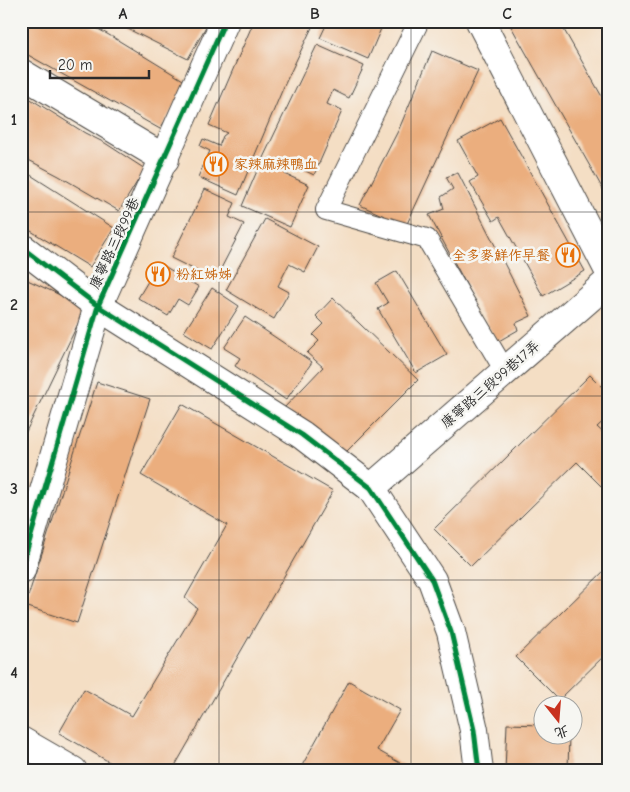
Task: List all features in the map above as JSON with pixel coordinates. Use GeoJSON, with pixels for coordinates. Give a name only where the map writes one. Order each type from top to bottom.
{"type":"FeatureCollection","features":[{"type":"Feature","properties":{"kind":"street","name":"康寧路三段99巷"},"geometry":{"type":"LineString","coordinates":[[21,570],[98,306],[225,21]]}},
{"type":"Feature","properties":{"kind":"street"},"geometry":{"type":"LineString","coordinates":[[480,21],[609,271]]}},
{"type":"Feature","properties":{"kind":"street"},"geometry":{"type":"LineString","coordinates":[[21,73],[165,159]]}},
{"type":"Feature","properties":{"kind":"street"},"geometry":{"type":"LineString","coordinates":[[21,247],[98,306],[302,435],[371,488],[432,580],[451,632],[474,730],[479,771]]}},
{"type":"Feature","properties":{"kind":"street","name":"康寧路三段99巷17弄"},"geometry":{"type":"LineString","coordinates":[[371,488],[609,281]]}},
{"type":"Feature","properties":{"kind":"street"},"geometry":{"type":"LineString","coordinates":[[21,741],[73,771]]}},
{"type":"Feature","properties":{"kind":"lane"},"geometry":{"type":"LineString","coordinates":[[419,21],[326,210],[427,239],[505,371]]}},
{"type":"Feature","properties":{"kind":"green space"},"geometry":{"type":"Polygon","coordinates":[[[21,735],[76,771],[21,771],[21,735]]]}},
{"type":"Feature","properties":{"kind":"building"},"geometry":{"type":"Polygon","coordinates":[[[21,21],[84,21],[188,83],[160,129],[21,51],[21,21]]]}},
{"type":"Feature","properties":{"kind":"building"},"geometry":{"type":"Polygon","coordinates":[[[112,21],[209,21],[188,59],[112,21]]]}},
{"type":"Feature","properties":{"kind":"building"},"geometry":{"type":"Polygon","coordinates":[[[254,21],[315,21],[284,86],[238,195],[198,177],[210,151],[200,146],[203,139],[219,146],[223,136],[227,133],[209,125],[254,21]]]}},
{"type":"Feature","properties":{"kind":"building"},"geometry":{"type":"Polygon","coordinates":[[[328,21],[376,21],[383,24],[368,59],[320,38],[328,21]]]}},
{"type":"Feature","properties":{"kind":"building"},"geometry":{"type":"Polygon","coordinates":[[[508,21],[559,21],[609,109],[609,200],[508,21]]]}},
{"type":"Feature","properties":{"kind":"building"},"geometry":{"type":"Polygon","coordinates":[[[317,45],[364,66],[349,98],[333,90],[327,104],[342,111],[314,175],[289,163],[285,174],[309,185],[290,227],[242,206],[317,45]]]}},
{"type":"Feature","properties":{"kind":"building"},"geometry":{"type":"Polygon","coordinates":[[[432,51],[478,71],[406,226],[360,205],[399,129],[432,51]]]}},
{"type":"Feature","properties":{"kind":"building"},"geometry":{"type":"Polygon","coordinates":[[[21,93],[145,169],[119,211],[21,156],[21,93]]]}},
{"type":"Feature","properties":{"kind":"building"},"geometry":{"type":"Polygon","coordinates":[[[500,118],[585,271],[543,296],[499,217],[493,221],[470,182],[478,177],[458,141],[500,118]]]}},
{"type":"Feature","properties":{"kind":"building"},"geometry":{"type":"Polygon","coordinates":[[[21,169],[114,228],[90,267],[21,225],[21,169]]]}},
{"type":"Feature","properties":{"kind":"building"},"geometry":{"type":"Polygon","coordinates":[[[458,173],[531,316],[516,323],[518,330],[497,342],[429,215],[444,209],[441,197],[453,189],[446,177],[458,173]]]}},
{"type":"Feature","properties":{"kind":"building"},"geometry":{"type":"Polygon","coordinates":[[[205,189],[235,203],[229,217],[244,224],[215,280],[171,258],[205,189]]]}},
{"type":"Feature","properties":{"kind":"building"},"geometry":{"type":"Polygon","coordinates":[[[265,219],[318,247],[305,272],[289,264],[278,286],[289,292],[274,319],[226,290],[265,219]]]}},
{"type":"Feature","properties":{"kind":"building"},"geometry":{"type":"Polygon","coordinates":[[[159,263],[199,287],[188,305],[178,299],[168,316],[138,298],[159,263]]]}},
{"type":"Feature","properties":{"kind":"building"},"geometry":{"type":"Polygon","coordinates":[[[397,271],[447,355],[416,373],[378,309],[388,303],[376,283],[397,271]]]}},
{"type":"Feature","properties":{"kind":"building"},"geometry":{"type":"Polygon","coordinates":[[[21,277],[86,307],[21,442],[21,277]]]}},
{"type":"Feature","properties":{"kind":"building"},"geometry":{"type":"Polygon","coordinates":[[[212,288],[239,306],[212,349],[184,332],[212,288]]]}},
{"type":"Feature","properties":{"kind":"building"},"geometry":{"type":"Polygon","coordinates":[[[333,298],[418,380],[342,456],[284,408],[323,367],[307,353],[319,341],[313,335],[324,324],[316,316],[333,298]]]}},
{"type":"Feature","properties":{"kind":"building"},"geometry":{"type":"Polygon","coordinates":[[[245,317],[312,362],[286,400],[235,366],[240,358],[224,348],[245,317]]]}},
{"type":"Feature","properties":{"kind":"building"},"geometry":{"type":"Polygon","coordinates":[[[590,375],[609,394],[609,416],[597,427],[609,438],[609,494],[577,462],[471,566],[434,529],[590,375]]]}},
{"type":"Feature","properties":{"kind":"building"},"geometry":{"type":"Polygon","coordinates":[[[97,382],[150,399],[77,623],[25,606],[97,382]]]}},
{"type":"Feature","properties":{"kind":"building"},"geometry":{"type":"Polygon","coordinates":[[[182,404],[333,491],[172,771],[125,771],[59,733],[84,689],[132,716],[197,608],[185,598],[227,525],[141,475],[182,404]]]}},
{"type":"Feature","properties":{"kind":"building"},"geometry":{"type":"Polygon","coordinates":[[[609,566],[609,651],[565,694],[553,694],[516,657],[609,566]]]}},
{"type":"Feature","properties":{"kind":"building"},"geometry":{"type":"Polygon","coordinates":[[[349,681],[400,710],[377,750],[414,771],[299,771],[349,681]]]}},
{"type":"Feature","properties":{"kind":"building"},"geometry":{"type":"Polygon","coordinates":[[[507,724],[532,725],[532,744],[569,744],[568,771],[505,771],[507,724]]]}},
{"type":"Feature","properties":{"kind":"cycle path"},"geometry":{"type":"LineString","coordinates":[[21,570],[98,306],[225,21]]}},
{"type":"Feature","properties":{"kind":"cycle path"},"geometry":{"type":"LineString","coordinates":[[21,247],[98,306],[302,435],[371,488],[432,580],[451,632],[474,730],[479,771]]}},
{"type":"Feature","properties":{"kind":"place","name":"家辣麻辣鴨血"},"geometry":{"type":"Point","coordinates":[216,164]}},
{"type":"Feature","properties":{"kind":"place","name":"全多麥鮮作早餐"},"geometry":{"type":"Point","coordinates":[568,255]}},
{"type":"Feature","properties":{"kind":"place","name":"粉紅姊姊"},"geometry":{"type":"Point","coordinates":[158,274]}}]}
